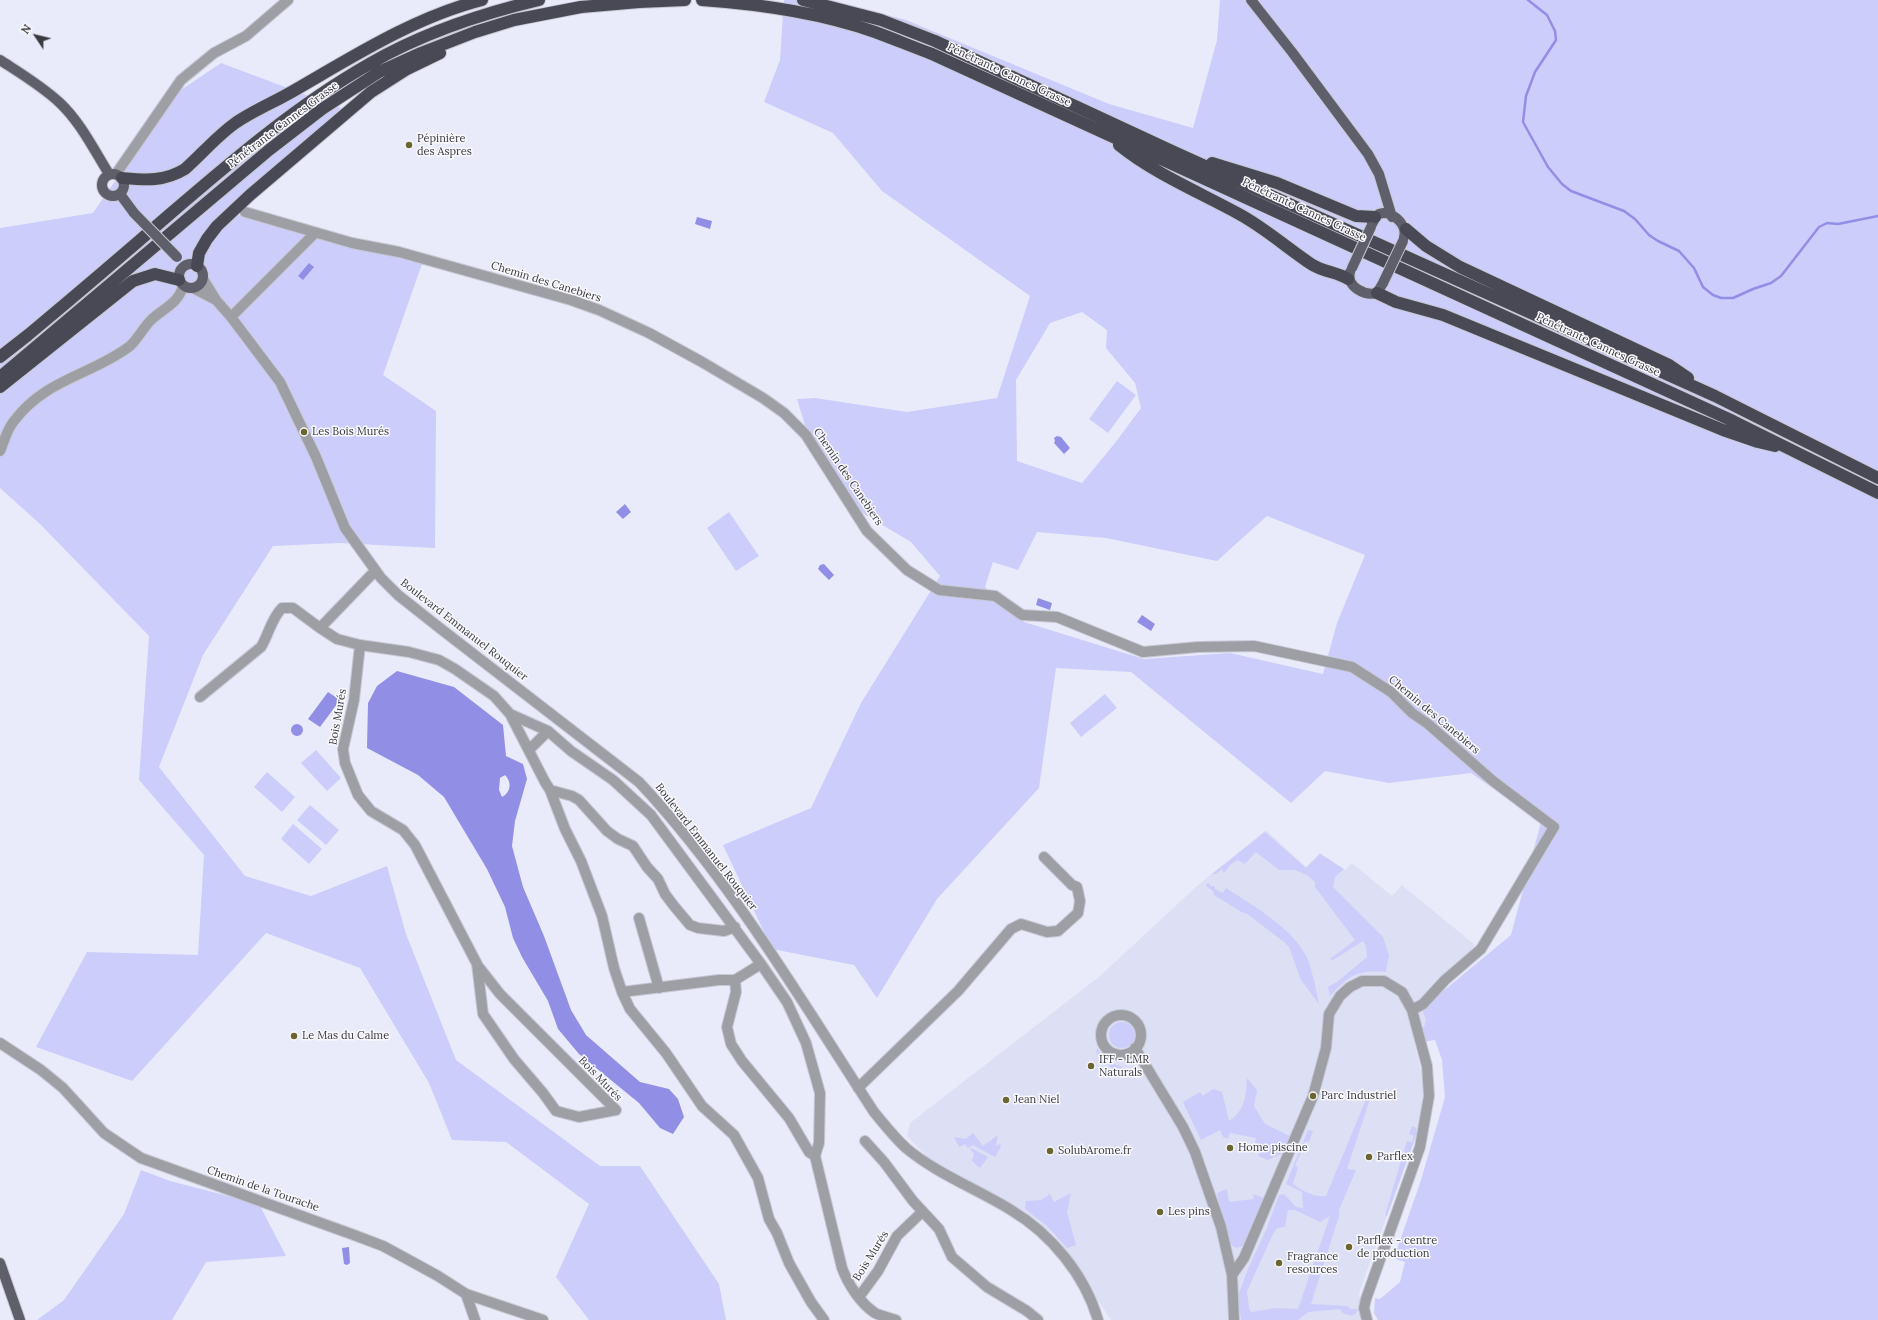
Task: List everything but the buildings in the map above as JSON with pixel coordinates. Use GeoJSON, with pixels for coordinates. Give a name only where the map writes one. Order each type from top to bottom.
{"type":"FeatureCollection","features":[{"type":"Feature","properties":{"kind":"highway"},"geometry":{"type":"LineString","coordinates":[[116,175],[154,180],[166,179],[176,175],[185,170],[238,121],[287,95],[360,52],[453,8],[482,0]]}},
{"type":"Feature","properties":{"kind":"highway","name":"Pénétrante Cannes Grasse"},"geometry":{"type":"LineString","coordinates":[[0,357],[60,309],[259,139],[315,97],[371,62],[416,40],[474,17],[539,0]]}},
{"type":"Feature","properties":{"kind":"highway","name":"Pénétrante Cannes Grasse"},"geometry":{"type":"LineString","coordinates":[[0,377],[223,187],[322,109],[379,72],[421,53],[475,32],[514,20],[581,7],[685,0]]}},
{"type":"Feature","properties":{"kind":"highway","name":"Pénétrante Cannes Grasse"},"geometry":{"type":"LineString","coordinates":[[702,0],[756,4],[837,21],[874,31],[932,54],[1796,451],[1878,493]]}},
{"type":"Feature","properties":{"kind":"highway","name":"Pénétrante Cannes Grasse"},"geometry":{"type":"LineString","coordinates":[[803,0],[880,20],[928,39],[1714,396],[1878,478]]}},
{"type":"Feature","properties":{"kind":"highway"},"geometry":{"type":"LineString","coordinates":[[198,266],[199,253],[207,238],[217,226],[365,96],[407,69],[446,50],[475,32]]}},
{"type":"Feature","properties":{"kind":"highway"},"geometry":{"type":"LineString","coordinates":[[1101,132],[1128,153],[1256,224],[1312,265],[1340,274],[1350,274]]}},
{"type":"Feature","properties":{"kind":"highway"},"geometry":{"type":"LineString","coordinates":[[1174,152],[1243,171],[1277,183],[1373,222]]}},
{"type":"Feature","properties":{"kind":"highway"},"geometry":{"type":"LineString","coordinates":[[1404,235],[1426,246],[1460,267],[1669,365],[1714,396]]}},
{"type":"Feature","properties":{"kind":"highway"},"geometry":{"type":"LineString","coordinates":[[0,387],[133,281],[155,274],[167,276],[185,284]]}},
{"type":"Feature","properties":{"kind":"highway"},"geometry":{"type":"LineString","coordinates":[[1380,288],[1396,302],[1443,315],[1723,430],[1758,442],[1796,451]]}},
{"type":"Feature","properties":{"kind":"main road"},"geometry":{"type":"LineString","coordinates":[[1251,0],[1368,154],[1379,174],[1392,216]]}},
{"type":"Feature","properties":{"kind":"main road"},"geometry":{"type":"LineString","coordinates":[[0,60],[31,80],[61,103],[116,175],[124,188],[120,194],[112,196],[103,190],[103,179],[116,175]]}},
{"type":"Feature","properties":{"kind":"main road"},"geometry":{"type":"LineString","coordinates":[[120,194],[134,213],[184,266]]}},
{"type":"Feature","properties":{"kind":"main road"},"geometry":{"type":"LineString","coordinates":[[1384,213],[1392,216],[1398,220],[1404,235],[1380,288],[1368,293],[1352,286],[1350,274],[1373,222],[1379,214],[1384,213]]}},
{"type":"Feature","properties":{"kind":"main road"},"geometry":{"type":"LineString","coordinates":[[190,264],[198,266],[202,272],[203,279],[199,285],[185,284],[179,272],[184,266],[190,264]]}},
{"type":"Feature","properties":{"kind":"main road"},"geometry":{"type":"LineString","coordinates":[[0,1263],[20,1320]]}},
{"type":"Feature","properties":{"kind":"street"},"geometry":{"type":"LineString","coordinates":[[116,175],[181,80],[214,53],[246,36],[288,0]]}},
{"type":"Feature","properties":{"kind":"street","name":"Chemin des Canebiers"},"geometry":{"type":"LineString","coordinates":[[245,212],[315,233],[399,252],[571,300],[599,310],[649,333],[763,398],[784,413],[806,435],[867,532],[907,570],[939,590],[995,596],[1022,615],[1057,617],[1143,652],[1198,647],[1254,646],[1352,667],[1391,692],[1412,713],[1428,724],[1493,781],[1554,827],[1481,949],[1445,980],[1423,1004],[1412,1010]]}},
{"type":"Feature","properties":{"kind":"street"},"geometry":{"type":"LineString","coordinates":[[231,317],[315,233]]}},
{"type":"Feature","properties":{"kind":"street","name":"Boulevard Emmanuel Rouquier"},"geometry":{"type":"LineString","coordinates":[[203,279],[216,300],[231,317],[280,382],[316,457],[345,528],[375,571],[398,595],[639,782],[662,806],[744,913],[874,1112],[906,1148],[925,1161],[1012,1210],[1043,1233],[1064,1257],[1082,1283],[1098,1320]]}},
{"type":"Feature","properties":{"kind":"street"},"geometry":{"type":"LineString","coordinates":[[0,451],[13,422],[37,396],[100,364],[131,345],[151,320],[175,301],[182,292],[185,284]]}},
{"type":"Feature","properties":{"kind":"street","name":"Boulevard Emmanuel Rouquier"},"geometry":{"type":"LineString","coordinates":[[185,284],[216,300]]}},
{"type":"Feature","properties":{"kind":"street"},"geometry":{"type":"LineString","coordinates":[[320,628],[375,571]]}},
{"type":"Feature","properties":{"kind":"street","name":"Bois Murés"},"geometry":{"type":"LineString","coordinates":[[200,697],[261,647],[268,636],[274,616],[282,608],[293,608],[337,639],[360,645],[409,652],[439,660],[455,669],[494,696],[510,714],[550,790],[602,916],[622,992],[630,1008],[666,1053],[702,1106],[734,1135],[758,1178],[769,1218],[777,1233],[789,1263],[811,1302],[824,1320]]}},
{"type":"Feature","properties":{"kind":"street","name":"Bois Murés"},"geometry":{"type":"LineString","coordinates":[[360,645],[354,700],[344,749],[345,763],[358,795],[371,811],[403,830],[415,845],[477,964],[500,994],[616,1110],[579,1117],[556,1111],[514,1059],[483,1014],[477,964]]}},
{"type":"Feature","properties":{"kind":"street","name":"Bois Murés"},"geometry":{"type":"LineString","coordinates":[[510,714],[548,731],[571,751],[613,780],[651,815],[735,926],[787,1002],[806,1043],[820,1093],[819,1143],[815,1156],[842,1268],[848,1282],[859,1297],[875,1313],[896,1320]]}},
{"type":"Feature","properties":{"kind":"street"},"geometry":{"type":"LineString","coordinates":[[529,750],[548,731]]}},
{"type":"Feature","properties":{"kind":"street"},"geometry":{"type":"LineString","coordinates":[[550,790],[579,800],[607,831],[618,839],[633,846],[647,867],[658,879],[670,900],[690,925],[698,928],[724,931],[735,926]]}},
{"type":"Feature","properties":{"kind":"street"},"geometry":{"type":"LineString","coordinates":[[858,1088],[958,991],[1011,929],[1021,924],[1047,932],[1058,931],[1078,913],[1080,901],[1077,887],[1072,885],[1044,857]]}},
{"type":"Feature","properties":{"kind":"street"},"geometry":{"type":"LineString","coordinates":[[639,918],[659,988]]}},
{"type":"Feature","properties":{"kind":"street"},"geometry":{"type":"LineString","coordinates":[[622,992],[719,980],[735,980],[761,964]]}},
{"type":"Feature","properties":{"kind":"street","name":"Bois Murés"},"geometry":{"type":"LineString","coordinates":[[735,980],[736,992],[727,1027],[731,1044],[742,1061],[790,1118],[809,1152],[815,1156]]}},
{"type":"Feature","properties":{"kind":"street"},"geometry":{"type":"LineString","coordinates":[[1232,1275],[1244,1258],[1313,1096],[1326,1048],[1329,1014],[1340,996],[1350,987],[1362,981],[1384,981],[1402,992],[1412,1010],[1427,1066],[1430,1096],[1420,1147],[1366,1299],[1364,1308],[1367,1320]]}},
{"type":"Feature","properties":{"kind":"street","name":"Chemin de la Tourache"},"geometry":{"type":"LineString","coordinates":[[0,1043],[41,1070],[62,1088],[104,1133],[141,1158],[321,1222],[383,1246],[438,1276],[466,1294],[543,1320]]}},
{"type":"Feature","properties":{"kind":"street"},"geometry":{"type":"LineString","coordinates":[[1135,1048],[1189,1137],[1221,1227],[1232,1275],[1234,1320]]}},
{"type":"Feature","properties":{"kind":"street"},"geometry":{"type":"LineString","coordinates":[[865,1141],[884,1162],[922,1212],[939,1229],[952,1257],[987,1287],[1027,1311],[1038,1320]]}},
{"type":"Feature","properties":{"kind":"street","name":"Bois Murés"},"geometry":{"type":"LineString","coordinates":[[859,1297],[878,1271],[897,1236],[922,1212]]}},
{"type":"Feature","properties":{"kind":"street"},"geometry":{"type":"LineString","coordinates":[[466,1294],[475,1320]]}},
{"type":"Feature","properties":{"kind":"shaded area"},"geometry":{"type":"Polygon","coordinates":[[[784,0],[829,0],[906,20],[1109,104],[1193,128],[1217,40],[1220,0],[1878,0],[1878,1320],[1378,1320],[1374,1313],[1375,1298],[1380,1299],[1400,1282],[1405,1262],[1395,1259],[1395,1255],[1421,1180],[1445,1097],[1442,1060],[1435,1040],[1423,1042],[1417,1026],[1424,1027],[1426,1019],[1422,1010],[1511,935],[1541,822],[1471,773],[1389,783],[1325,771],[1291,803],[1131,672],[1056,668],[1039,788],[937,899],[877,998],[854,965],[772,949],[723,845],[811,808],[861,703],[940,576],[911,542],[849,505],[815,458],[797,399],[815,398],[907,412],[997,398],[1030,296],[882,191],[833,133],[764,102],[780,60],[784,0]],[[1082,312],[1050,323],[1016,380],[1017,461],[1082,483],[1115,443],[1141,408],[1135,383],[1106,348],[1107,330],[1082,312]],[[1267,516],[1217,561],[1106,538],[1037,532],[1018,570],[993,562],[985,587],[1022,615],[1024,622],[1144,659],[1230,653],[1323,674],[1337,623],[1365,555],[1267,516]]]}},
{"type":"Feature","properties":{"kind":"shaded area"},"geometry":{"type":"Polygon","coordinates":[[[221,63],[341,108],[238,215],[422,264],[383,375],[436,411],[435,548],[339,543],[273,546],[203,655],[159,767],[245,876],[311,896],[387,866],[406,934],[456,1060],[600,1166],[640,1166],[719,1284],[726,1320],[589,1320],[556,1277],[589,1204],[506,1142],[452,1140],[429,1083],[360,968],[266,933],[132,1081],[36,1047],[87,952],[198,955],[204,855],[139,780],[149,636],[40,524],[0,488],[0,228],[93,213],[175,94],[221,63]]]}},
{"type":"Feature","properties":{"kind":"shaded area"},"geometry":{"type":"Polygon","coordinates":[[[697,217],[712,221],[710,229],[695,224],[697,217]]]}},
{"type":"Feature","properties":{"kind":"shaded area"},"geometry":{"type":"Polygon","coordinates":[[[309,263],[314,267],[303,280],[298,276],[309,263]]]}},
{"type":"Feature","properties":{"kind":"shaded area"},"geometry":{"type":"Polygon","coordinates":[[[1117,381],[1136,395],[1108,433],[1089,419],[1117,381]]]}},
{"type":"Feature","properties":{"kind":"shaded area"},"geometry":{"type":"Polygon","coordinates":[[[1057,436],[1061,437],[1070,448],[1064,454],[1054,443],[1054,438],[1057,436]]]}},
{"type":"Feature","properties":{"kind":"shaded area"},"geometry":{"type":"Polygon","coordinates":[[[625,504],[631,512],[623,519],[616,512],[625,504]]]}},
{"type":"Feature","properties":{"kind":"shaded area"},"geometry":{"type":"Polygon","coordinates":[[[729,512],[759,556],[736,571],[707,528],[729,512]]]}},
{"type":"Feature","properties":{"kind":"shaded area"},"geometry":{"type":"Polygon","coordinates":[[[824,564],[834,575],[829,580],[818,569],[820,565],[824,564]]]}},
{"type":"Feature","properties":{"kind":"shaded area"},"geometry":{"type":"Polygon","coordinates":[[[1038,598],[1052,603],[1050,610],[1036,605],[1038,598]]]}},
{"type":"Feature","properties":{"kind":"shaded area"},"geometry":{"type":"Polygon","coordinates":[[[1142,615],[1155,624],[1151,631],[1137,622],[1142,615]]]}},
{"type":"Feature","properties":{"kind":"shaded area"},"geometry":{"type":"Polygon","coordinates":[[[397,671],[454,687],[503,725],[506,756],[523,764],[527,779],[515,821],[512,846],[523,887],[544,936],[571,1010],[586,1035],[640,1082],[669,1089],[678,1099],[684,1117],[673,1134],[660,1128],[639,1103],[579,1054],[558,1029],[548,1001],[522,957],[513,938],[505,907],[487,869],[444,797],[418,775],[367,748],[368,703],[377,686],[397,671]],[[505,775],[500,778],[499,790],[502,797],[510,787],[505,775]]]}},
{"type":"Feature","properties":{"kind":"shaded area"},"geometry":{"type":"Polygon","coordinates":[[[328,692],[340,700],[320,727],[308,719],[328,692]]]}},
{"type":"Feature","properties":{"kind":"shaded area"},"geometry":{"type":"Polygon","coordinates":[[[1105,694],[1117,708],[1081,737],[1070,723],[1105,694]]]}},
{"type":"Feature","properties":{"kind":"shaded area"},"geometry":{"type":"Polygon","coordinates":[[[295,724],[299,724],[303,730],[299,736],[295,736],[291,732],[291,728],[295,724]]]}},
{"type":"Feature","properties":{"kind":"shaded area"},"geometry":{"type":"Polygon","coordinates":[[[316,750],[341,778],[327,791],[301,763],[316,750]]]}},
{"type":"Feature","properties":{"kind":"shaded area"},"geometry":{"type":"Polygon","coordinates":[[[267,772],[295,797],[282,812],[254,787],[267,772]]]}},
{"type":"Feature","properties":{"kind":"shaded area"},"geometry":{"type":"Polygon","coordinates":[[[310,805],[339,830],[326,845],[297,820],[310,805]]]}},
{"type":"Feature","properties":{"kind":"shaded area"},"geometry":{"type":"Polygon","coordinates":[[[293,824],[322,849],[309,864],[281,839],[293,824]]]}},
{"type":"Feature","properties":{"kind":"shaded area"},"geometry":{"type":"Polygon","coordinates":[[[1266,830],[1306,867],[1320,853],[1345,870],[1352,863],[1392,896],[1402,885],[1475,945],[1431,1001],[1424,1027],[1417,1026],[1413,1037],[1423,1080],[1422,1112],[1417,1133],[1359,1293],[1364,1320],[1111,1320],[1055,1236],[1025,1213],[927,1157],[907,1136],[910,1123],[1100,976],[1197,886],[1266,830]]]}},
{"type":"Feature","properties":{"kind":"shaded area"},"geometry":{"type":"Polygon","coordinates":[[[1265,832],[1306,868],[1320,854],[1344,869],[1335,877],[1333,887],[1383,937],[1389,955],[1386,972],[1367,972],[1354,975],[1343,983],[1330,996],[1328,987],[1337,982],[1367,957],[1366,946],[1363,941],[1333,960],[1330,959],[1355,940],[1315,887],[1315,882],[1307,875],[1295,870],[1279,870],[1256,852],[1245,864],[1238,860],[1231,864],[1224,873],[1222,869],[1216,874],[1212,874],[1265,832]]]}},
{"type":"Feature","properties":{"kind":"shaded area"},"geometry":{"type":"Polygon","coordinates":[[[1208,883],[1211,886],[1215,886],[1215,889],[1223,893],[1226,888],[1248,902],[1272,919],[1294,938],[1308,960],[1319,1004],[1301,980],[1289,947],[1246,913],[1245,914],[1214,895],[1213,891],[1206,886],[1208,883]]]}},
{"type":"Feature","properties":{"kind":"shaded area"},"geometry":{"type":"Polygon","coordinates":[[[1122,1022],[1131,1026],[1135,1035],[1131,1044],[1122,1048],[1113,1044],[1109,1035],[1113,1026],[1122,1022]]]}},
{"type":"Feature","properties":{"kind":"shaded area"},"geometry":{"type":"Polygon","coordinates":[[[1097,1048],[1105,1061],[1122,1067],[1121,1075],[1102,1060],[1096,1052],[1097,1048]]]}},
{"type":"Feature","properties":{"kind":"shaded area"},"geometry":{"type":"Polygon","coordinates":[[[1247,1078],[1257,1090],[1254,1106],[1265,1124],[1290,1136],[1283,1153],[1268,1160],[1258,1156],[1263,1146],[1255,1143],[1256,1138],[1230,1133],[1228,1139],[1223,1137],[1220,1130],[1201,1140],[1183,1102],[1200,1092],[1203,1096],[1213,1089],[1222,1092],[1229,1121],[1238,1113],[1244,1102],[1247,1078]]]}},
{"type":"Feature","properties":{"kind":"shaded area"},"geometry":{"type":"Polygon","coordinates":[[[1369,1092],[1372,1093],[1347,1169],[1356,1170],[1339,1210],[1339,1216],[1311,1304],[1348,1306],[1350,1309],[1359,1309],[1354,1315],[1348,1315],[1339,1309],[1308,1312],[1298,1320],[1241,1320],[1238,1296],[1248,1269],[1267,1228],[1279,1195],[1284,1194],[1296,1207],[1303,1208],[1302,1192],[1286,1184],[1308,1130],[1313,1131],[1309,1142],[1306,1141],[1295,1166],[1298,1167],[1293,1184],[1313,1195],[1326,1196],[1369,1092]],[[1288,1210],[1285,1227],[1277,1228],[1273,1234],[1247,1291],[1249,1308],[1251,1312],[1276,1308],[1298,1309],[1330,1216],[1320,1222],[1295,1210],[1288,1210]]]}},
{"type":"Feature","properties":{"kind":"shaded area"},"geometry":{"type":"Polygon","coordinates":[[[1412,1126],[1416,1128],[1417,1133],[1387,1216],[1385,1215],[1407,1141],[1412,1142],[1414,1136],[1409,1134],[1412,1126]]]}},
{"type":"Feature","properties":{"kind":"shaded area"},"geometry":{"type":"Polygon","coordinates":[[[973,1133],[983,1146],[998,1135],[996,1146],[1000,1144],[1001,1146],[995,1157],[973,1145],[968,1148],[965,1144],[959,1147],[954,1137],[966,1139],[973,1133]]]}},
{"type":"Feature","properties":{"kind":"shaded area"},"geometry":{"type":"Polygon","coordinates":[[[971,1148],[988,1157],[980,1168],[972,1161],[974,1154],[970,1149],[971,1148]]]}},
{"type":"Feature","properties":{"kind":"shaded area"},"geometry":{"type":"Polygon","coordinates":[[[141,1170],[170,1181],[259,1204],[286,1256],[206,1262],[172,1320],[37,1320],[64,1300],[124,1214],[141,1170]]]}},
{"type":"Feature","properties":{"kind":"shaded area"},"geometry":{"type":"Polygon","coordinates":[[[1227,1189],[1229,1202],[1254,1199],[1253,1194],[1264,1198],[1246,1245],[1236,1248],[1227,1242],[1217,1193],[1227,1189]]]}},
{"type":"Feature","properties":{"kind":"shaded area"},"geometry":{"type":"Polygon","coordinates":[[[1071,1193],[1067,1212],[1076,1245],[1067,1248],[1047,1226],[1025,1209],[1026,1201],[1041,1200],[1050,1194],[1054,1202],[1071,1193]]]}},
{"type":"Feature","properties":{"kind":"shaded area"},"geometry":{"type":"Polygon","coordinates":[[[349,1247],[350,1263],[347,1265],[344,1264],[342,1248],[349,1247]]]}},
{"type":"Feature","properties":{"kind":"waterway"},"geometry":{"type":"LineString","coordinates":[[1528,0],[1547,15],[1555,31],[1556,40],[1535,72],[1526,96],[1523,122],[1548,167],[1562,184],[1571,191],[1624,211],[1635,219],[1649,235],[1679,251],[1694,268],[1703,287],[1713,295],[1721,298],[1733,298],[1771,283],[1781,276],[1819,227],[1827,223],[1838,224],[1878,216]]}},
{"type":"Feature","properties":{"kind":"place","name":"Pépinière des Aspres"},"geometry":{"type":"Point","coordinates":[409,145]}},
{"type":"Feature","properties":{"kind":"place","name":"Les Bois Murés"},"geometry":{"type":"Point","coordinates":[304,432]}},
{"type":"Feature","properties":{"kind":"place","name":"Le Mas du Calme"},"geometry":{"type":"Point","coordinates":[294,1036]}},
{"type":"Feature","properties":{"kind":"place","name":"IFF - LMR Naturals"},"geometry":{"type":"Point","coordinates":[1091,1066]}},
{"type":"Feature","properties":{"kind":"place","name":"Parc Industriel"},"geometry":{"type":"Point","coordinates":[1313,1096]}},
{"type":"Feature","properties":{"kind":"place","name":"Jean Niel"},"geometry":{"type":"Point","coordinates":[1006,1100]}},
{"type":"Feature","properties":{"kind":"place","name":"Home piscine"},"geometry":{"type":"Point","coordinates":[1230,1148]}},
{"type":"Feature","properties":{"kind":"place","name":"SolubArome.fr"},"geometry":{"type":"Point","coordinates":[1050,1151]}},
{"type":"Feature","properties":{"kind":"place","name":"Parflex"},"geometry":{"type":"Point","coordinates":[1369,1157]}},
{"type":"Feature","properties":{"kind":"place","name":"Les pins"},"geometry":{"type":"Point","coordinates":[1160,1212]}},
{"type":"Feature","properties":{"kind":"place","name":"Parflex - centre de production"},"geometry":{"type":"Point","coordinates":[1349,1247]}},
{"type":"Feature","properties":{"kind":"place","name":"Fragrance resources"},"geometry":{"type":"Point","coordinates":[1279,1263]}}]}
